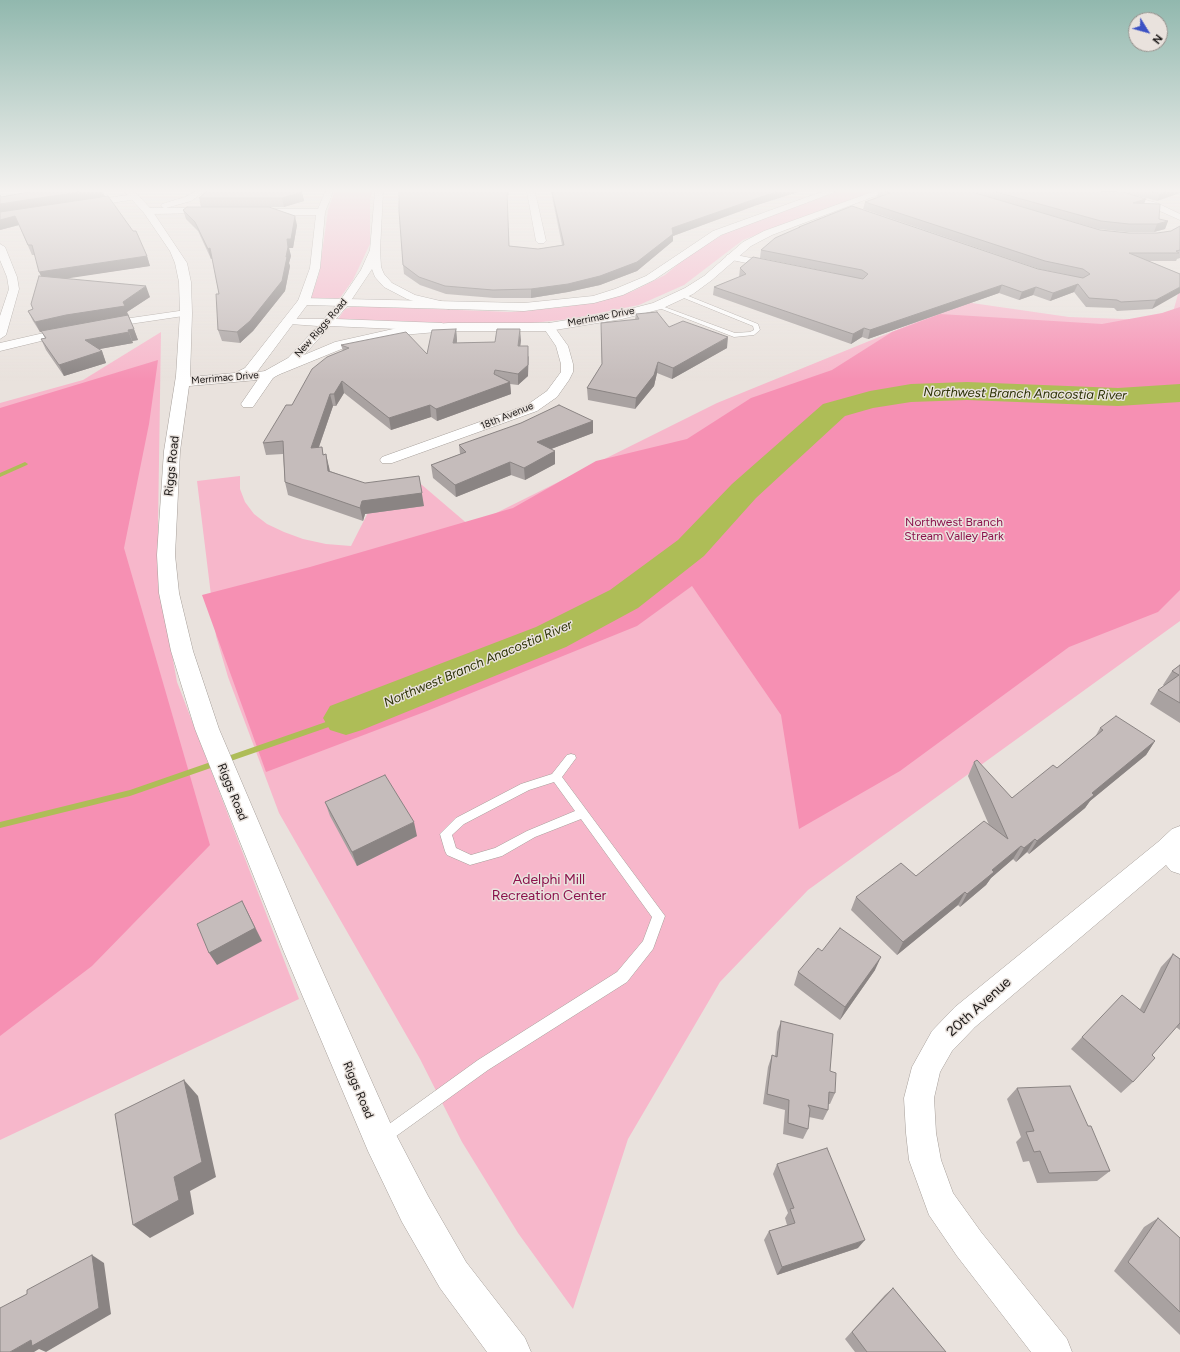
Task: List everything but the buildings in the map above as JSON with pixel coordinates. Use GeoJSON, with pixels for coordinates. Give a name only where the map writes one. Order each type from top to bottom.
{"type":"FeatureCollection","features":[{"type":"Feature","properties":{"kind":"street"},"geometry":{"type":"LineString","coordinates":[[0,335],[14,289],[12,277],[3,255]]}},
{"type":"Feature","properties":{"kind":"street","name":"Riggs Road"},"geometry":{"type":"LineString","coordinates":[[177,255],[181,263],[185,282],[186,313],[182,382],[172,452],[166,555],[169,593],[182,651],[207,729],[228,782],[380,1139],[414,1209],[454,1275],[511,1352]]}},
{"type":"Feature","properties":{"kind":"street"},"geometry":{"type":"LineString","coordinates":[[240,376],[250,371],[259,361],[304,301],[315,268],[316,255]]}},
{"type":"Feature","properties":{"kind":"street","name":"New Riggs Road"},"geometry":{"type":"LineString","coordinates":[[248,404],[268,374],[292,361],[344,302],[366,270],[373,255]]}},
{"type":"Feature","properties":{"kind":"street"},"geometry":{"type":"LineString","coordinates":[[375,255],[376,267],[379,275],[388,285],[399,292],[418,299],[453,306]]}},
{"type":"Feature","properties":{"kind":"street","name":"Merrimac Drive"},"geometry":{"type":"LineString","coordinates":[[304,301],[453,306],[541,307],[578,302],[619,292],[660,272],[685,255]]}},
{"type":"Feature","properties":{"kind":"street","name":"Merrimac Drive"},"geometry":{"type":"LineString","coordinates":[[290,321],[448,327],[549,327],[602,319],[657,306],[702,283],[733,255]]}},
{"type":"Feature","properties":{"kind":"street"},"geometry":{"type":"LineString","coordinates":[[731,257],[783,268]]}},
{"type":"Feature","properties":{"kind":"street"},"geometry":{"type":"LineString","coordinates":[[0,279],[12,277]]}},
{"type":"Feature","properties":{"kind":"street"},"geometry":{"type":"LineString","coordinates":[[94,327],[186,313]]}},
{"type":"Feature","properties":{"kind":"street","name":"Merrimac Drive"},"geometry":{"type":"LineString","coordinates":[[182,382],[268,374],[340,344],[402,330],[448,327]]}},
{"type":"Feature","properties":{"kind":"street","name":"18th Avenue"},"geometry":{"type":"LineString","coordinates":[[387,460],[532,408],[552,394],[563,380],[567,372],[567,357],[562,346],[549,327]]}},
{"type":"Feature","properties":{"kind":"street"},"geometry":{"type":"LineString","coordinates":[[0,347],[78,330]]}},
{"type":"Feature","properties":{"kind":"street","name":"20th Avenue"},"geometry":{"type":"LineString","coordinates":[[1054,1352],[969,1244],[942,1203],[925,1160],[921,1133],[919,1098],[927,1067],[942,1041],[965,1017],[1176,850]]}},
{"type":"Feature","properties":{"kind":"lane"},"geometry":{"type":"LineString","coordinates":[[657,306],[734,335],[752,334],[757,330],[756,325],[681,295]]}},
{"type":"Feature","properties":{"kind":"lane"},"geometry":{"type":"LineString","coordinates":[[571,758],[556,777],[525,787],[460,821],[446,834],[451,851],[470,860],[498,852],[531,834],[583,813]]}},
{"type":"Feature","properties":{"kind":"lane"},"geometry":{"type":"LineString","coordinates":[[380,1139],[483,1065],[622,977],[648,944],[660,916],[556,777]]}},
{"type":"Feature","properties":{"kind":"green space"},"geometry":{"type":"Polygon","coordinates":[[[322,255],[365,255],[353,280],[340,298],[333,300],[317,300],[311,298],[319,274],[322,255]]]}},
{"type":"Feature","properties":{"kind":"green space"},"geometry":{"type":"Polygon","coordinates":[[[689,255],[723,255],[684,285],[639,305],[570,319],[532,323],[467,324],[343,321],[338,319],[345,309],[354,306],[511,312],[565,307],[606,299],[633,291],[665,275],[689,255]]]}},
{"type":"Feature","properties":{"kind":"green space","name":"Adelphi Mill Recreation Center"},"geometry":{"type":"Polygon","coordinates":[[[1180,287],[1180,621],[808,890],[720,982],[628,1139],[573,1309],[518,1233],[462,1142],[420,1059],[279,813],[228,677],[216,636],[197,481],[240,476],[240,489],[245,502],[254,514],[267,524],[284,532],[303,539],[326,544],[351,546],[382,485],[415,479],[470,526],[717,403],[965,302],[1069,317],[1152,320],[1173,312],[1180,287]]]}},
{"type":"Feature","properties":{"kind":"green space","name":"Northwest Branch Stream Valley Park"},"geometry":{"type":"Polygon","coordinates":[[[1180,307],[1180,590],[1158,612],[1069,647],[900,771],[799,829],[781,715],[692,586],[637,626],[427,711],[266,772],[202,595],[310,567],[513,508],[596,461],[687,439],[751,398],[832,370],[892,332],[940,314],[1102,324],[1162,313],[1180,307]]]}},
{"type":"Feature","properties":{"kind":"green space"},"geometry":{"type":"Polygon","coordinates":[[[161,332],[158,525],[160,577],[165,616],[177,682],[299,999],[0,1140],[0,403],[83,380],[161,332]]]}},
{"type":"Feature","properties":{"kind":"green space"},"geometry":{"type":"Polygon","coordinates":[[[158,360],[149,424],[124,548],[210,845],[92,966],[0,1036],[0,408],[158,360]]]}},
{"type":"Feature","properties":{"kind":"waterway","name":"Northwest Branch Anacostia River"},"geometry":{"type":"LineString","coordinates":[[346,718],[551,637],[624,599],[691,548],[744,491],[834,410],[870,400],[911,393],[967,391],[1118,397],[1180,393]]}},
{"type":"Feature","properties":{"kind":"waterway"},"geometry":{"type":"LineString","coordinates":[[0,475],[25,464]]}},
{"type":"Feature","properties":{"kind":"waterway"},"geometry":{"type":"LineString","coordinates":[[0,825],[130,793],[346,718]]}}]}
